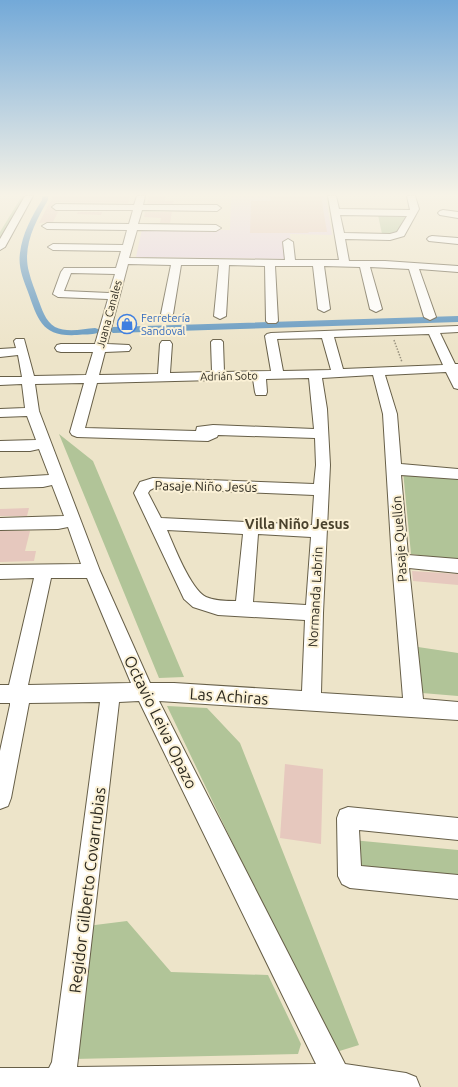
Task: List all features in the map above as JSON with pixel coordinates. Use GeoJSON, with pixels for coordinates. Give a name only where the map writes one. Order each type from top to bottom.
{"type":"FeatureCollection","features":[{"type":"Feature","properties":{"kind":"street"},"geometry":{"type":"LineString","coordinates":[[53,247],[127,248]]}},
{"type":"Feature","properties":{"kind":"street"},"geometry":{"type":"LineString","coordinates":[[288,247],[290,263]]}},
{"type":"Feature","properties":{"kind":"street"},"geometry":{"type":"LineString","coordinates":[[342,247],[345,264]]}},
{"type":"Feature","properties":{"kind":"street","name":"Juana Canales"},"geometry":{"type":"LineString","coordinates":[[127,248],[77,432],[210,436],[213,430],[322,434]]}},
{"type":"Feature","properties":{"kind":"street"},"geometry":{"type":"LineString","coordinates":[[167,314],[176,262]]}},
{"type":"Feature","properties":{"kind":"street"},"geometry":{"type":"LineString","coordinates":[[114,296],[58,294],[68,270],[176,262],[364,264],[458,269]]}},
{"type":"Feature","properties":{"kind":"street"},"geometry":{"type":"LineString","coordinates":[[220,316],[224,262]]}},
{"type":"Feature","properties":{"kind":"street"},"geometry":{"type":"LineString","coordinates":[[270,263],[272,321]]}},
{"type":"Feature","properties":{"kind":"street"},"geometry":{"type":"LineString","coordinates":[[318,263],[324,309]]}},
{"type":"Feature","properties":{"kind":"street"},"geometry":{"type":"LineString","coordinates":[[364,264],[376,309]]}},
{"type":"Feature","properties":{"kind":"street"},"geometry":{"type":"LineString","coordinates":[[413,266],[430,317]]}},
{"type":"Feature","properties":{"kind":"street"},"geometry":{"type":"LineString","coordinates":[[278,375],[271,336],[458,329]]}},
{"type":"Feature","properties":{"kind":"street"},"geometry":{"type":"LineString","coordinates":[[433,330],[455,368],[458,385]]}},
{"type":"Feature","properties":{"kind":"street"},"geometry":{"type":"LineString","coordinates":[[327,334],[338,373]]}},
{"type":"Feature","properties":{"kind":"street"},"geometry":{"type":"LineString","coordinates":[[217,342],[218,376]]}},
{"type":"Feature","properties":{"kind":"street"},"geometry":{"type":"LineString","coordinates":[[164,378],[166,344]]}},
{"type":"Feature","properties":{"kind":"street","name":"Octavio Leiva Opazo"},"geometry":{"type":"LineString","coordinates":[[0,353],[21,346],[27,367],[29,396],[32,411],[43,443],[92,571],[144,691],[340,1082]]}},
{"type":"Feature","properties":{"kind":"street"},"geometry":{"type":"LineString","coordinates":[[61,348],[125,348]]}},
{"type":"Feature","properties":{"kind":"street","name":"Adrián Soto"},"geometry":{"type":"LineString","coordinates":[[0,381],[315,374],[455,368]]}},
{"type":"Feature","properties":{"kind":"street","name":"Pasaje Quellón"},"geometry":{"type":"LineString","coordinates":[[378,372],[390,414],[400,561],[414,708]]}},
{"type":"Feature","properties":{"kind":"street","name":"Normanda Labrin"},"geometry":{"type":"LineString","coordinates":[[311,701],[314,613],[323,465],[322,434],[315,374]]}},
{"type":"Feature","properties":{"kind":"street"},"geometry":{"type":"LineString","coordinates":[[259,375],[261,392]]}},
{"type":"Feature","properties":{"kind":"street"},"geometry":{"type":"LineString","coordinates":[[0,413],[20,413],[32,411]]}},
{"type":"Feature","properties":{"kind":"street"},"geometry":{"type":"LineString","coordinates":[[0,446],[30,446],[43,443]]}},
{"type":"Feature","properties":{"kind":"street"},"geometry":{"type":"LineString","coordinates":[[394,469],[458,474]]}},
{"type":"Feature","properties":{"kind":"street"},"geometry":{"type":"LineString","coordinates":[[0,483],[43,482],[57,479]]}},
{"type":"Feature","properties":{"kind":"street","name":"Pasaje Niño Jesús"},"geometry":{"type":"LineString","coordinates":[[314,613],[211,607],[194,598],[179,573],[141,493],[145,486],[153,483],[322,490]]}},
{"type":"Feature","properties":{"kind":"street"},"geometry":{"type":"LineString","coordinates":[[0,524],[58,523],[72,520]]}},
{"type":"Feature","properties":{"kind":"street"},"geometry":{"type":"LineString","coordinates":[[157,524],[319,531]]}},
{"type":"Feature","properties":{"kind":"street"},"geometry":{"type":"LineString","coordinates":[[244,609],[251,528]]}},
{"type":"Feature","properties":{"kind":"street"},"geometry":{"type":"LineString","coordinates":[[400,561],[458,566]]}},
{"type":"Feature","properties":{"kind":"street"},"geometry":{"type":"LineString","coordinates":[[0,798],[20,705],[18,686],[44,571]]}},
{"type":"Feature","properties":{"kind":"street"},"geometry":{"type":"LineString","coordinates":[[0,572],[92,571]]}},
{"type":"Feature","properties":{"kind":"street","name":"Las Achiras"},"geometry":{"type":"LineString","coordinates":[[0,694],[144,691],[458,711]]}},
{"type":"Feature","properties":{"kind":"street","name":"Regidor Gilberto Covarrubias"},"geometry":{"type":"LineString","coordinates":[[57,1084],[65,1062],[112,692]]}},
{"type":"Feature","properties":{"kind":"street"},"geometry":{"type":"LineString","coordinates":[[458,829],[348,818],[350,876],[458,887]]}},
{"type":"Feature","properties":{"kind":"street"},"geometry":{"type":"LineString","coordinates":[[0,1082],[57,1084],[160,1084],[340,1082],[406,1087]]}},
{"type":"Feature","properties":{"kind":"path"},"geometry":{"type":"LineString","coordinates":[[391,331],[406,370]]}},
{"type":"Feature","properties":{"kind":"shaded area"},"geometry":{"type":"Polygon","coordinates":[[[138,247],[291,247],[292,259],[136,257],[138,247]]]}},
{"type":"Feature","properties":{"kind":"green space"},"geometry":{"type":"Polygon","coordinates":[[[59,434],[93,461],[184,677],[159,678],[59,434]]]}},
{"type":"Feature","properties":{"kind":"green space"},"geometry":{"type":"Polygon","coordinates":[[[403,471],[458,476],[458,560],[411,554],[403,471]]]}},
{"type":"Feature","properties":{"kind":"green space"},"geometry":{"type":"Polygon","coordinates":[[[418,647],[458,653],[458,696],[422,693],[418,647]]]}},
{"type":"Feature","properties":{"kind":"green space"},"geometry":{"type":"Polygon","coordinates":[[[167,706],[207,708],[240,743],[359,1045],[333,1053],[167,706]]]}},
{"type":"Feature","properties":{"kind":"green space"},"geometry":{"type":"Polygon","coordinates":[[[352,840],[458,850],[458,879],[354,866],[352,840]]]}},
{"type":"Feature","properties":{"kind":"green space"},"geometry":{"type":"Polygon","coordinates":[[[127,921],[171,972],[268,975],[301,1044],[298,1054],[73,1059],[87,926],[127,921]]]}},
{"type":"Feature","properties":{"kind":"building"},"geometry":{"type":"Polygon","coordinates":[[[29,508],[27,516],[0,516],[0,509],[29,508]]]}},
{"type":"Feature","properties":{"kind":"building"},"geometry":{"type":"Polygon","coordinates":[[[0,531],[30,531],[25,551],[36,551],[34,561],[0,562],[0,531]]]}},
{"type":"Feature","properties":{"kind":"building"},"geometry":{"type":"Polygon","coordinates":[[[412,571],[458,574],[458,585],[413,581],[412,571]]]}},
{"type":"Feature","properties":{"kind":"building"},"geometry":{"type":"Polygon","coordinates":[[[285,764],[323,769],[321,844],[280,838],[285,764]]]}},
{"type":"Feature","properties":{"kind":"waterway"},"geometry":{"type":"LineString","coordinates":[[24,247],[23,264],[25,273],[35,301],[46,324],[57,331],[63,332],[95,331]]}},
{"type":"Feature","properties":{"kind":"waterway"},"geometry":{"type":"LineString","coordinates":[[113,330],[458,319]]}},
{"type":"Feature","properties":{"kind":"place","name":"Ferretería Sandoval"},"geometry":{"type":"Point","coordinates":[127,324]}},
{"type":"Feature","properties":{"kind":"district","name":"Villa Niño Jesus"},"geometry":{"type":"Point","coordinates":[297,524]}}]}
